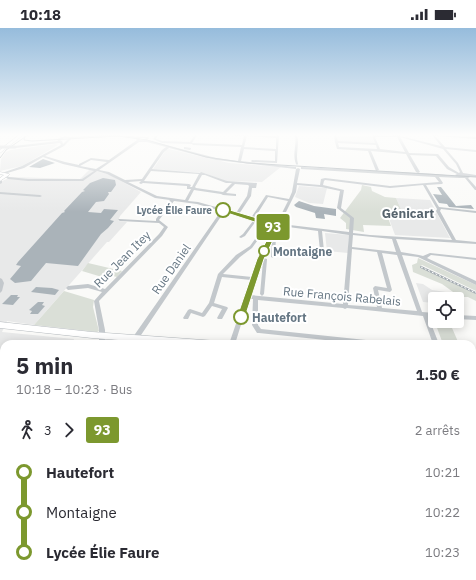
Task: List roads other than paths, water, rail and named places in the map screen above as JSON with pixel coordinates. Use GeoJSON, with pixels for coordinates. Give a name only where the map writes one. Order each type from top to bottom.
{"type":"FeatureCollection","features":[{"type":"Feature","properties":{"kind":"main road"},"geometry":{"type":"LineString","coordinates":[[0,181],[4,175]]}},
{"type":"Feature","properties":{"kind":"main road"},"geometry":{"type":"LineString","coordinates":[[0,325],[102,339]]}},
{"type":"Feature","properties":{"kind":"main road"},"geometry":{"type":"LineString","coordinates":[[0,328],[102,339],[136,338],[163,340]]}},
{"type":"Feature","properties":{"kind":"main road"},"geometry":{"type":"LineString","coordinates":[[136,338],[152,340]]}},
{"type":"Feature","properties":{"kind":"street"},"geometry":{"type":"LineString","coordinates":[[4,175],[33,161]]}},
{"type":"Feature","properties":{"kind":"street"},"geometry":{"type":"LineString","coordinates":[[57,161],[73,166],[97,170],[124,181],[156,197],[186,201],[277,225],[352,234],[476,243]]}},
{"type":"Feature","properties":{"kind":"street"},"geometry":{"type":"LineString","coordinates":[[80,165],[88,161]]}},
{"type":"Feature","properties":{"kind":"street"},"geometry":{"type":"LineString","coordinates":[[4,175],[8,178],[28,180],[81,180],[87,178],[109,161]]}},
{"type":"Feature","properties":{"kind":"street"},"geometry":{"type":"LineString","coordinates":[[90,180],[97,170],[111,161]]}},
{"type":"Feature","properties":{"kind":"street"},"geometry":{"type":"LineString","coordinates":[[136,187],[143,181],[156,161]]}},
{"type":"Feature","properties":{"kind":"street"},"geometry":{"type":"LineString","coordinates":[[228,161],[298,167],[463,176]]}},
{"type":"Feature","properties":{"kind":"street"},"geometry":{"type":"LineString","coordinates":[[239,161],[298,167],[418,172],[476,177]]}},
{"type":"Feature","properties":{"kind":"street"},"geometry":{"type":"LineString","coordinates":[[239,161],[275,162],[275,161]]}},
{"type":"Feature","properties":{"kind":"street"},"geometry":{"type":"LineString","coordinates":[[233,340],[260,259],[290,200],[296,184],[298,167],[296,161]]}},
{"type":"Feature","properties":{"kind":"street"},"geometry":{"type":"LineString","coordinates":[[373,161],[377,170]]}},
{"type":"Feature","properties":{"kind":"street"},"geometry":{"type":"LineString","coordinates":[[411,161],[418,172]]}},
{"type":"Feature","properties":{"kind":"street"},"geometry":{"type":"LineString","coordinates":[[442,161],[448,168],[463,176]]}},
{"type":"Feature","properties":{"kind":"street"},"geometry":{"type":"LineString","coordinates":[[453,161],[463,176],[476,189]]}},
{"type":"Feature","properties":{"kind":"street"},"geometry":{"type":"LineString","coordinates":[[150,170],[201,173],[234,183],[250,185],[249,196],[237,214]]}},
{"type":"Feature","properties":{"kind":"street"},"geometry":{"type":"LineString","coordinates":[[186,201],[201,173]]}},
{"type":"Feature","properties":{"kind":"street"},"geometry":{"type":"LineString","coordinates":[[321,186],[322,180],[325,179],[390,187],[441,184],[436,175]]}},
{"type":"Feature","properties":{"kind":"street"},"geometry":{"type":"LineString","coordinates":[[124,181],[189,185],[205,190],[235,195]]}},
{"type":"Feature","properties":{"kind":"street"},"geometry":{"type":"LineString","coordinates":[[224,194],[234,183]]}},
{"type":"Feature","properties":{"kind":"street"},"geometry":{"type":"LineString","coordinates":[[296,184],[321,186],[342,190],[339,208],[352,218],[351,248],[345,306]]}},
{"type":"Feature","properties":{"kind":"street"},"geometry":{"type":"LineString","coordinates":[[424,184],[439,209],[438,211],[455,242]]}},
{"type":"Feature","properties":{"kind":"street"},"geometry":{"type":"LineString","coordinates":[[0,193],[40,196]]}},
{"type":"Feature","properties":{"kind":"street"},"geometry":{"type":"LineString","coordinates":[[241,237],[244,235],[267,196],[290,200]]}},
{"type":"Feature","properties":{"kind":"street","name":"Rue Jean Itey"},"geometry":{"type":"LineString","coordinates":[[102,339],[95,303],[161,235],[166,227],[159,222],[158,219],[173,199]]}},
{"type":"Feature","properties":{"kind":"street"},"geometry":{"type":"LineString","coordinates":[[439,209],[476,212]]}},
{"type":"Feature","properties":{"kind":"street","name":"Rue Daniel"},"geometry":{"type":"LineString","coordinates":[[136,338],[224,210]]}},
{"type":"Feature","properties":{"kind":"street"},"geometry":{"type":"LineString","coordinates":[[120,220],[159,222]]}},
{"type":"Feature","properties":{"kind":"street"},"geometry":{"type":"LineString","coordinates":[[320,230],[322,251]]}},
{"type":"Feature","properties":{"kind":"street"},"geometry":{"type":"LineString","coordinates":[[186,318],[190,311],[203,315],[211,304],[220,275],[238,256],[251,247],[259,236],[272,236]]}},
{"type":"Feature","properties":{"kind":"street"},"geometry":{"type":"LineString","coordinates":[[272,236],[274,238],[273,257]]}},
{"type":"Feature","properties":{"kind":"street"},"geometry":{"type":"LineString","coordinates":[[394,237],[422,313],[434,340]]}},
{"type":"Feature","properties":{"kind":"street"},"geometry":{"type":"LineString","coordinates":[[351,248],[418,256],[476,283]]}},
{"type":"Feature","properties":{"kind":"street"},"geometry":{"type":"LineString","coordinates":[[379,251],[390,290],[375,288],[380,310]]}},
{"type":"Feature","properties":{"kind":"street"},"geometry":{"type":"LineString","coordinates":[[424,258],[430,254],[476,260]]}},
{"type":"Feature","properties":{"kind":"street"},"geometry":{"type":"LineString","coordinates":[[260,259],[265,260],[262,294]]}},
{"type":"Feature","properties":{"kind":"street"},"geometry":{"type":"LineString","coordinates":[[220,275],[233,278],[239,276],[254,279]]}},
{"type":"Feature","properties":{"kind":"street"},"geometry":{"type":"LineString","coordinates":[[0,280],[2,283],[0,291]]}},
{"type":"Feature","properties":{"kind":"street"},"geometry":{"type":"LineString","coordinates":[[68,288],[88,286],[105,291]]}},
{"type":"Feature","properties":{"kind":"street","name":"Rue François Rabelais"},"geometry":{"type":"LineString","coordinates":[[248,297],[428,314]]}},
{"type":"Feature","properties":{"kind":"street"},"geometry":{"type":"LineString","coordinates":[[256,298],[254,325],[259,331],[346,340]]}},
{"type":"Feature","properties":{"kind":"street"},"geometry":{"type":"LineString","coordinates":[[211,304],[225,308],[220,318]]}},
{"type":"Feature","properties":{"kind":"street"},"geometry":{"type":"LineString","coordinates":[[464,317],[476,318]]}},
{"type":"Feature","properties":{"kind":"tram line"},"geometry":{"type":"LineString","coordinates":[[232,161],[247,163],[476,177]]}},
{"type":"Feature","properties":{"kind":"railway"},"geometry":{"type":"LineString","coordinates":[[421,267],[476,293]]}},
{"type":"Feature","properties":{"kind":"place","name":"Lycée Élie Faure"},"geometry":{"type":"Point","coordinates":[223,210]}},
{"type":"Feature","properties":{"kind":"place","name":"Montaigne"},"geometry":{"type":"Point","coordinates":[264,251]}},
{"type":"Feature","properties":{"kind":"place","name":"Hautefort"},"geometry":{"type":"Point","coordinates":[241,317]}},
{"type":"Feature","properties":{"kind":"district","name":"Génicart"},"geometry":{"type":"Point","coordinates":[408,213]}}]}
